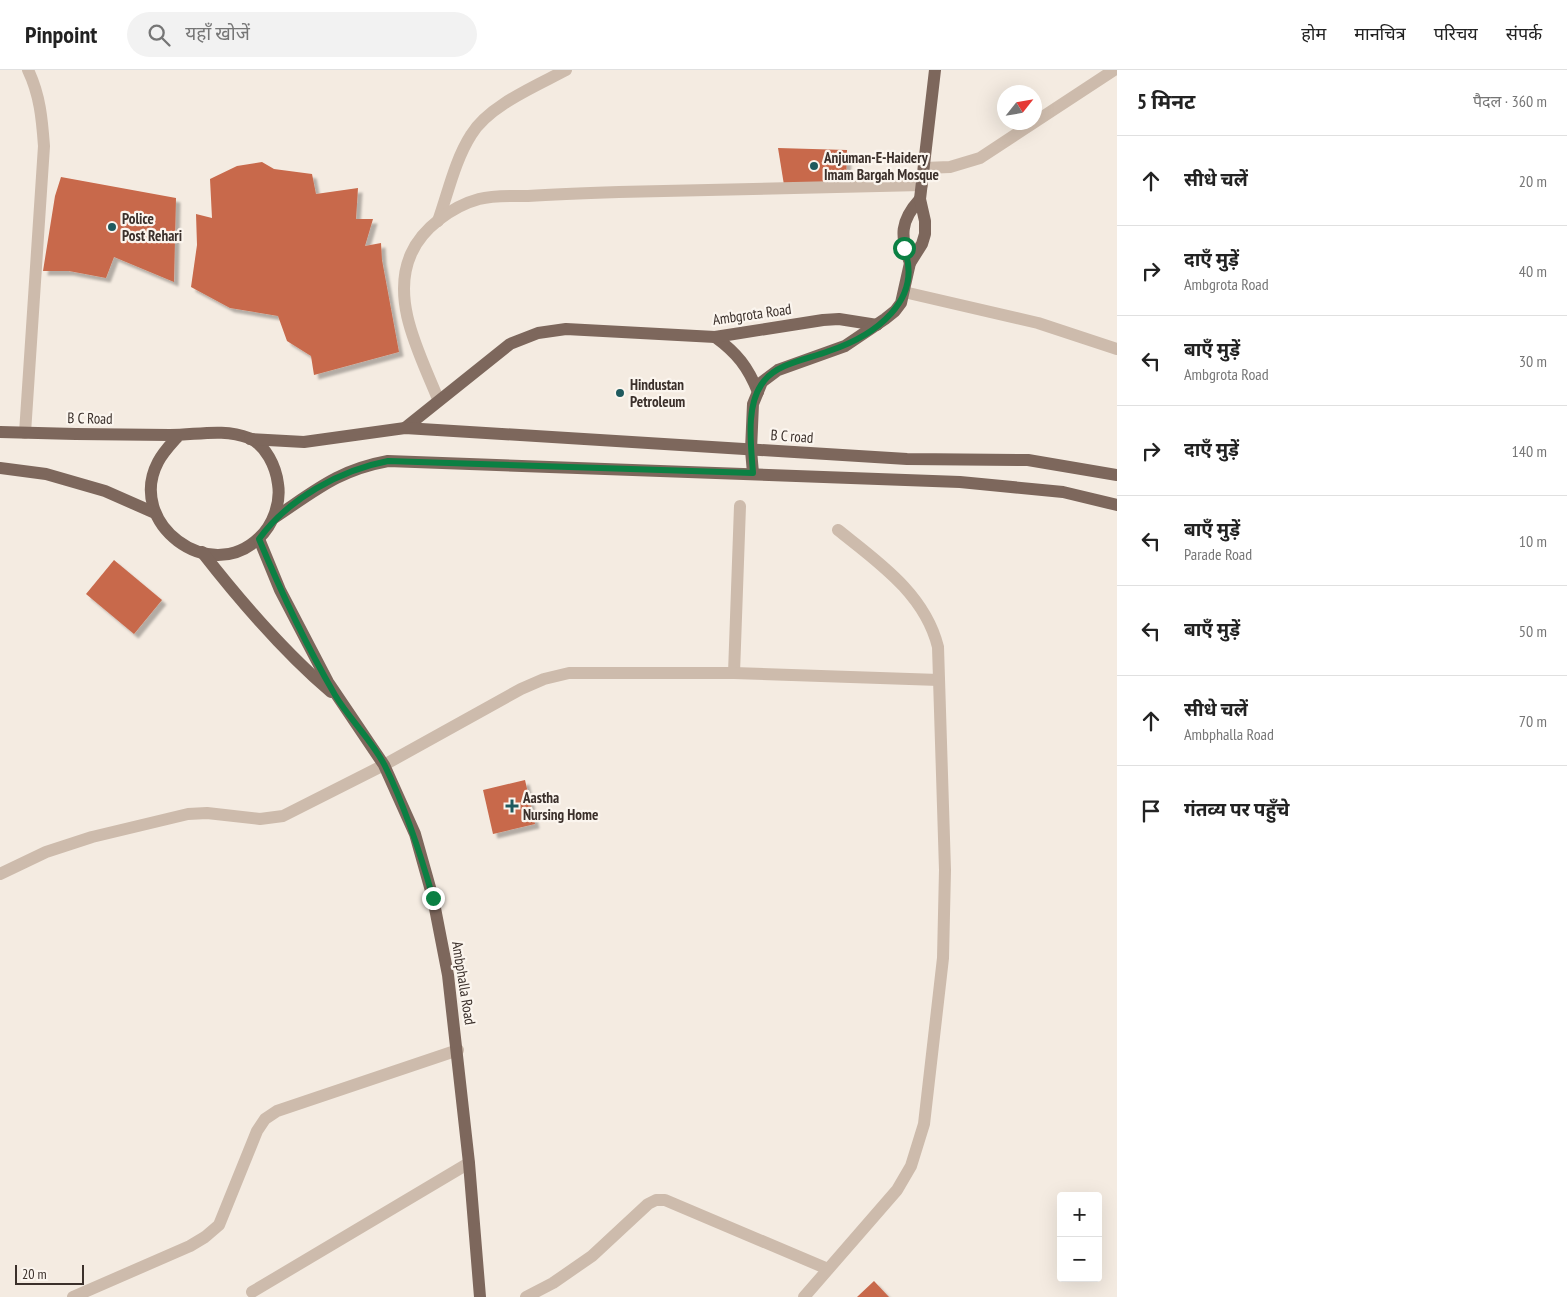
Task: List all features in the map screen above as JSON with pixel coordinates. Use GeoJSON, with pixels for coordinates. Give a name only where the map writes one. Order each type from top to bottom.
{"type":"FeatureCollection","features":[{"type":"Feature","properties":{"kind":"main road"},"geometry":{"type":"LineString","coordinates":[[753,473],[751,450],[753,404],[769,375],[796,363],[845,346],[895,311],[904,292],[910,263],[922,244],[925,234],[925,221],[920,199],[935,70]]}},
{"type":"Feature","properties":{"kind":"main road"},"geometry":{"type":"LineString","coordinates":[[910,263],[904,248],[903,233],[910,210],[920,199]]}},
{"type":"Feature","properties":{"kind":"main road","name":"Ambgrota Road"},"geometry":{"type":"LineString","coordinates":[[405,428],[438,399],[510,344],[538,333],[566,329],[715,337],[831,320],[877,325]]}},
{"type":"Feature","properties":{"kind":"main road"},"geometry":{"type":"LineString","coordinates":[[715,337],[731,349],[745,364],[758,392]]}},
{"type":"Feature","properties":{"kind":"main road","name":"B C road"},"geometry":{"type":"LineString","coordinates":[[250,439],[304,442],[405,428],[907,459],[1028,460],[1117,475]]}},
{"type":"Feature","properties":{"kind":"main road","name":"B C Road"},"geometry":{"type":"LineString","coordinates":[[0,432],[179,435]]}},
{"type":"Feature","properties":{"kind":"main road"},"geometry":{"type":"LineString","coordinates":[[274,518],[280,494],[276,469],[263,449],[250,439],[224,432],[179,435],[157,462],[151,488],[155,513],[168,534],[188,549],[213,555],[237,552],[259,539],[274,518],[337,475],[363,465],[388,461],[960,482],[1063,492],[1117,505]]}},
{"type":"Feature","properties":{"kind":"main road"},"geometry":{"type":"LineString","coordinates":[[0,468],[46,474],[105,491],[155,513]]}},
{"type":"Feature","properties":{"kind":"main road"},"geometry":{"type":"LineString","coordinates":[[259,539],[280,590],[336,697]]}},
{"type":"Feature","properties":{"kind":"main road"},"geometry":{"type":"LineString","coordinates":[[202,552],[230,588],[284,648],[336,697]]}},
{"type":"Feature","properties":{"kind":"main road","name":"Ambphalla Road"},"geometry":{"type":"LineString","coordinates":[[336,697],[368,738],[384,765],[415,834],[433,898],[448,975],[458,1050],[480,1297]]}},
{"type":"Feature","properties":{"kind":"street"},"geometry":{"type":"LineString","coordinates":[[24,433],[44,146],[41,110],[35,85],[28,70]]}},
{"type":"Feature","properties":{"kind":"street"},"geometry":{"type":"LineString","coordinates":[[438,221],[465,145],[480,122],[504,104],[566,70]]}},
{"type":"Feature","properties":{"kind":"street"},"geometry":{"type":"LineString","coordinates":[[924,168],[950,167],[980,158],[1114,70]]}},
{"type":"Feature","properties":{"kind":"street"},"geometry":{"type":"LineString","coordinates":[[438,399],[413,336],[404,289],[410,256],[424,233],[438,221],[466,203],[498,197],[922,185]]}},
{"type":"Feature","properties":{"kind":"street"},"geometry":{"type":"LineString","coordinates":[[904,292],[1038,322],[1117,349]]}},
{"type":"Feature","properties":{"kind":"street"},"geometry":{"type":"LineString","coordinates":[[734,673],[740,506]]}},
{"type":"Feature","properties":{"kind":"street"},"geometry":{"type":"LineString","coordinates":[[804,1297],[897,1190],[911,1166],[924,1124],[943,958],[945,870],[938,647],[927,616],[909,592],[890,572],[838,530]]}},
{"type":"Feature","properties":{"kind":"street"},"geometry":{"type":"LineString","coordinates":[[0,874],[46,852],[92,837],[188,814],[206,813],[260,819],[283,816],[384,765],[521,689],[544,679],[569,673],[734,673],[939,680]]}},
{"type":"Feature","properties":{"kind":"street"},"geometry":{"type":"LineString","coordinates":[[73,1297],[190,1246],[219,1225],[257,1131],[265,1119],[277,1111],[458,1050]]}},
{"type":"Feature","properties":{"kind":"street"},"geometry":{"type":"LineString","coordinates":[[252,1292],[469,1163]]}},
{"type":"Feature","properties":{"kind":"street"},"geometry":{"type":"LineString","coordinates":[[526,1297],[559,1279],[592,1256],[640,1211],[656,1200],[665,1200],[828,1269]]}},
{"type":"Feature","properties":{"kind":"building","name":"Anjuman-E-Haidery Imam Bargah Mosque"},"geometry":{"type":"Polygon","coordinates":[[[778,148],[847,150],[846,182],[784,185],[778,148]]]}},
{"type":"Feature","properties":{"kind":"building"},"geometry":{"type":"Polygon","coordinates":[[[262,162],[274,169],[312,174],[316,194],[358,188],[356,219],[373,219],[365,246],[381,243],[382,260],[399,352],[314,375],[311,356],[287,341],[278,316],[230,308],[191,287],[197,245],[196,214],[212,218],[210,179],[237,166],[262,162]]]}},
{"type":"Feature","properties":{"kind":"building","name":"Police Post Rehari"},"geometry":{"type":"Polygon","coordinates":[[[61,177],[176,198],[174,282],[114,257],[106,278],[69,271],[43,271],[55,196],[61,177]]]}},
{"type":"Feature","properties":{"kind":"building"},"geometry":{"type":"Polygon","coordinates":[[[114,560],[162,600],[134,634],[86,594],[114,560]]]}},
{"type":"Feature","properties":{"kind":"building"},"geometry":{"type":"Polygon","coordinates":[[[525,780],[535,824],[493,834],[483,790],[525,780]]]}},
{"type":"Feature","properties":{"kind":"building"},"geometry":{"type":"Polygon","coordinates":[[[874,1281],[889,1297],[857,1297],[874,1281]]]}},
{"type":"Feature","properties":{"kind":"place","name":"Anjuman-E-Haidery Imam Bargah Mosque"},"geometry":{"type":"Point","coordinates":[814,166]}},
{"type":"Feature","properties":{"kind":"place","name":"Police Post Rehari"},"geometry":{"type":"Point","coordinates":[112,227]}},
{"type":"Feature","properties":{"kind":"place","name":"Hindustan Petroleum"},"geometry":{"type":"Point","coordinates":[620,393]}},
{"type":"Feature","properties":{"kind":"place","name":"Aastha Nursing Home"},"geometry":{"type":"Point","coordinates":[512,806]}},
{"type":"Feature","properties":{"kind":"route"},"geometry":{"type":"LineString","coordinates":[[433,898],[415,834],[384,765],[368,738],[336,697],[280,590],[259,539],[274,518],[337,475],[363,465],[388,461],[753,473],[751,450],[753,404],[762,382],[778,370],[845,346],[895,311],[901,303],[910,263],[904,248]]}}]}
